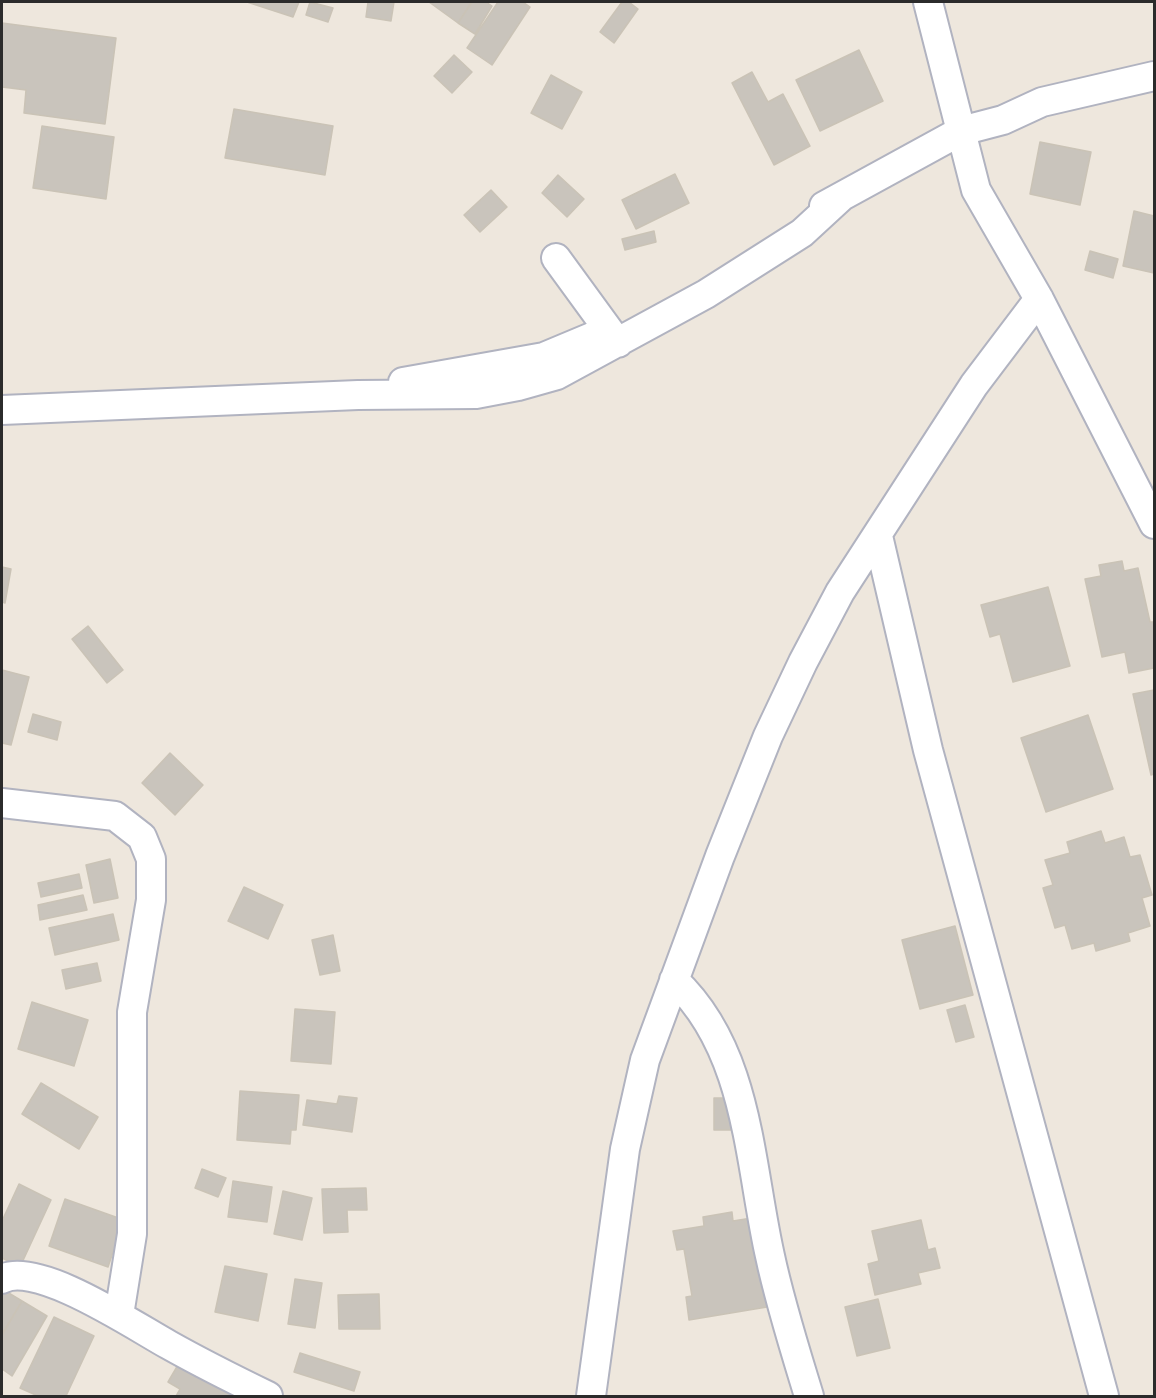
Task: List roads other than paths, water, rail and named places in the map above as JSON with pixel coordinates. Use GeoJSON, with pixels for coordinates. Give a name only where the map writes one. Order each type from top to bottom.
{"type":"FeatureCollection","features":[{"type":"Feature","properties":{"kind":"street"},"geometry":{"type":"LineString","coordinates":[[927,2],[976,189],[1040,299],[1155,524]]}},
{"type":"Feature","properties":{"kind":"street"},"geometry":{"type":"LineString","coordinates":[[2,410],[358,395],[411,380],[544,357],[613,336],[787,222],[840,198],[961,131],[1003,120],[1042,102],[1154,75]]}},
{"type":"Feature","properties":{"kind":"street"},"geometry":{"type":"LineString","coordinates":[[556,258],[613,336]]}},
{"type":"Feature","properties":{"kind":"street"},"geometry":{"type":"LineString","coordinates":[[591,1396],[625,1149],[645,1060],[768,736],[802,662],[840,592],[974,386],[1040,299]]}},
{"type":"Feature","properties":{"kind":"street"},"geometry":{"type":"LineString","coordinates":[[878,536],[925,740],[1104,1396]]}},
{"type":"Feature","properties":{"kind":"street"},"geometry":{"type":"LineString","coordinates":[[2,803],[115,816],[142,837],[151,860],[151,900],[132,1012],[132,1234],[119,1315]]}},
{"type":"Feature","properties":{"kind":"street"},"geometry":{"type":"LineString","coordinates":[[674,980],[693,1001],[714,1032],[731,1075],[745,1124],[770,1255],[809,1396]]}},
{"type":"Feature","properties":{"kind":"street"},"geometry":{"type":"LineString","coordinates":[[2,1279],[14,1275],[41,1280],[119,1315],[168,1345],[268,1396]]}}]}
